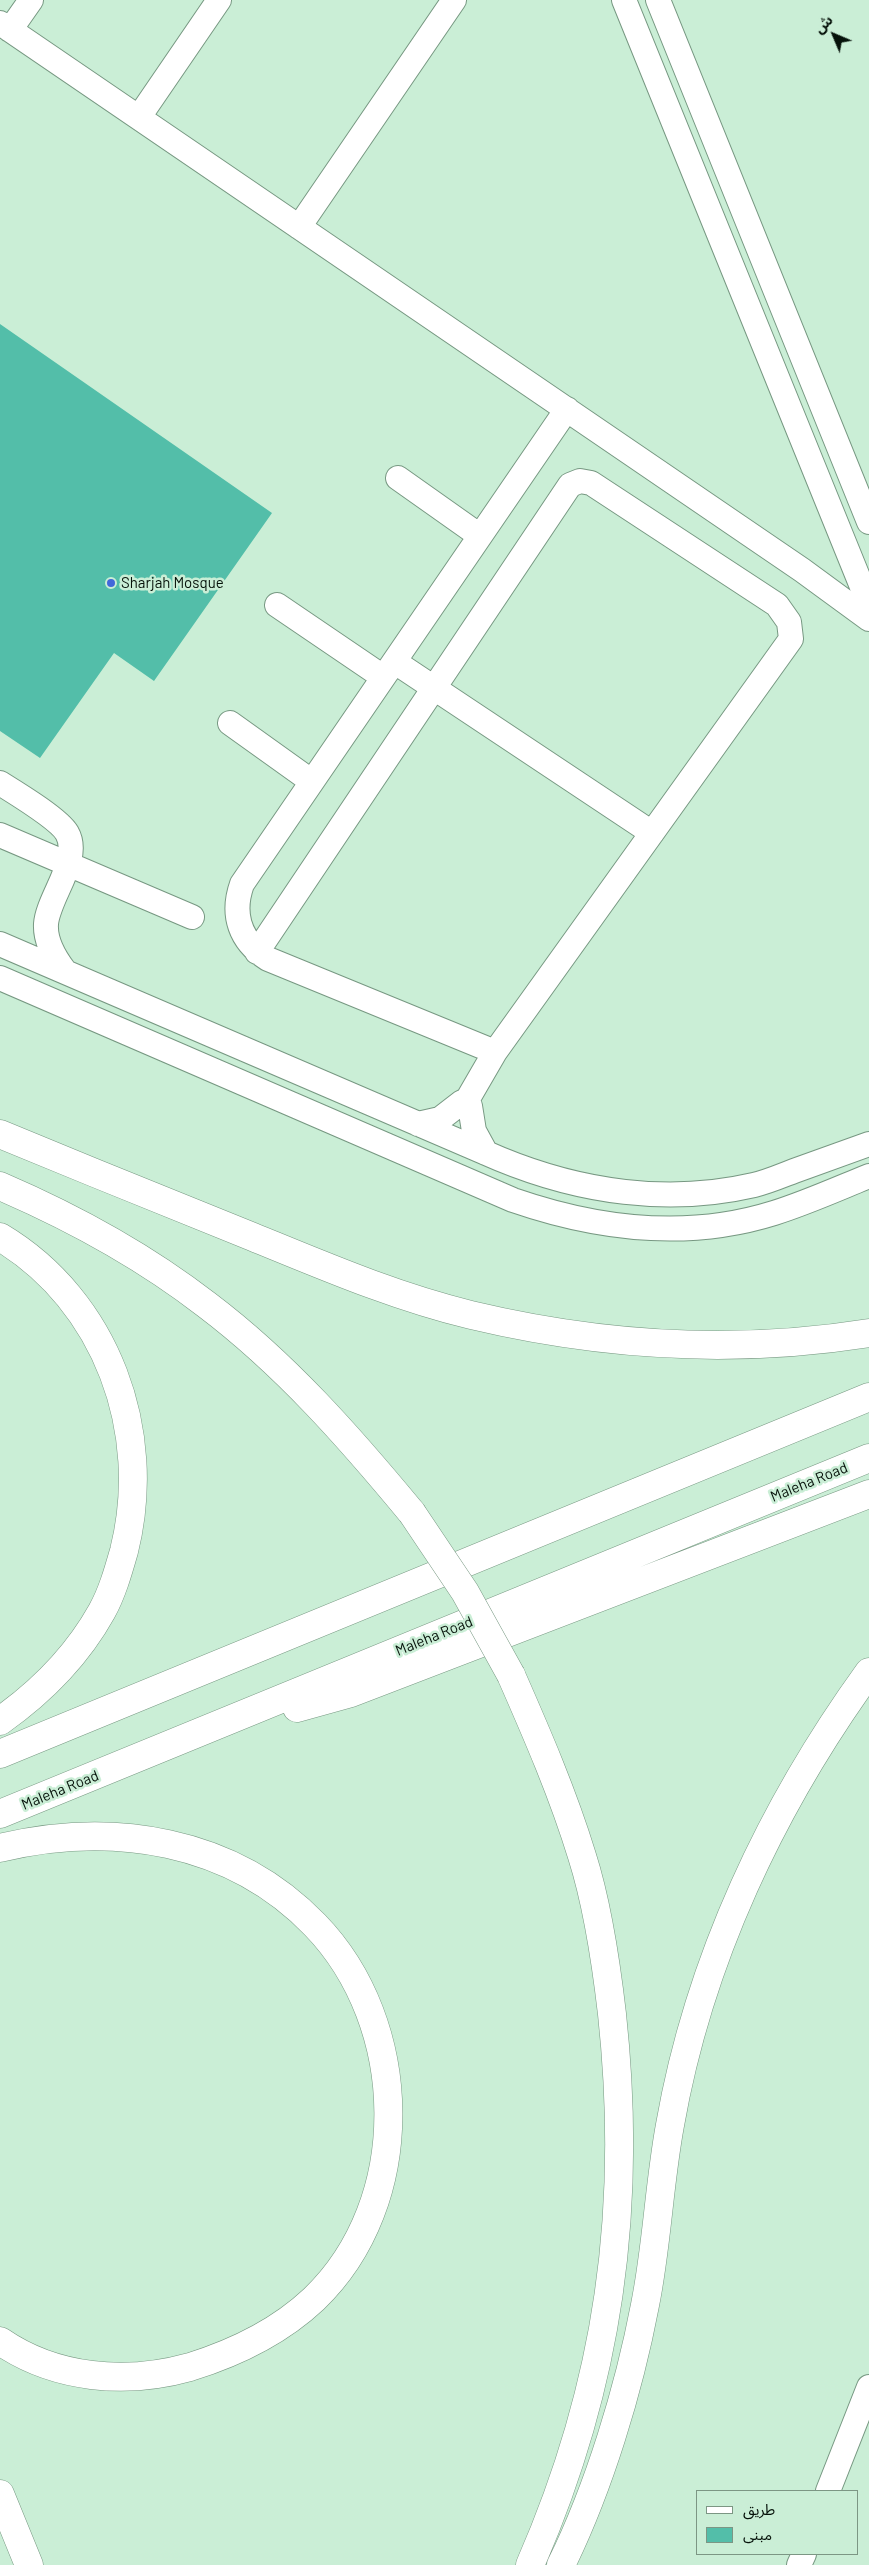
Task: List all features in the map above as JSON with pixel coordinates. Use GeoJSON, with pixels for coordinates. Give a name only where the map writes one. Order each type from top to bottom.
{"type":"FeatureCollection","features":[{"type":"Feature","properties":{"kind":"highway"},"geometry":{"type":"LineString","coordinates":[[0,1134],[346,1275],[407,1297],[470,1315],[580,1335],[664,1344],[729,1345],[795,1342],[869,1333]]}},
{"type":"Feature","properties":{"kind":"highway"},"geometry":{"type":"LineString","coordinates":[[0,1186],[36,1201],[124,1249],[207,1304],[263,1352],[315,1403],[365,1456],[412,1513],[465,1592],[511,1675],[549,1765],[583,1857],[598,1922],[609,1986],[616,2052],[619,2184],[615,2250],[607,2316],[572,2453],[530,2565]]}},
{"type":"Feature","properties":{"kind":"highway"},"geometry":{"type":"LineString","coordinates":[[0,1237],[45,1271],[73,1301],[96,1335],[114,1372],[127,1412],[133,1452],[134,1493],[128,1533],[118,1573],[102,1611],[79,1646],[53,1677],[23,1704],[0,1721]]}},
{"type":"Feature","properties":{"kind":"highway"},"geometry":{"type":"LineString","coordinates":[[0,1754],[869,1397]]}},
{"type":"Feature","properties":{"kind":"highway","name":"Maleha Road"},"geometry":{"type":"LineString","coordinates":[[0,1814],[869,1458]]}},
{"type":"Feature","properties":{"kind":"highway"},"geometry":{"type":"LineString","coordinates":[[182,1740],[351,1694],[869,1494]]}},
{"type":"Feature","properties":{"kind":"highway"},"geometry":{"type":"LineString","coordinates":[[561,2565],[595,2481],[635,2350],[652,2263],[670,2125],[685,2058],[710,1976],[730,1920],[768,1833],[815,1751],[869,1672]]}},
{"type":"Feature","properties":{"kind":"highway"},"geometry":{"type":"LineString","coordinates":[[0,1848],[32,1840],[68,1836],[104,1835],[140,1838],[175,1845],[209,1856],[242,1870],[273,1889],[317,1926],[346,1965],[364,1999],[382,2054],[387,2086],[389,2120],[386,2152],[379,2185],[368,2216],[354,2246],[336,2273],[314,2298],[266,2334],[211,2360],[152,2374],[122,2377],[82,2374],[63,2370],[26,2357],[0,2342]]}},
{"type":"Feature","properties":{"kind":"highway"},"geometry":{"type":"LineString","coordinates":[[0,2494],[29,2565]]}},
{"type":"Feature","properties":{"kind":"street"},"geometry":{"type":"LineString","coordinates":[[31,0],[5,26],[802,570],[869,619]]}},
{"type":"Feature","properties":{"kind":"street"},"geometry":{"type":"LineString","coordinates":[[139,118],[219,0]]}},
{"type":"Feature","properties":{"kind":"street"},"geometry":{"type":"LineString","coordinates":[[299,227],[454,0]]}},
{"type":"Feature","properties":{"kind":"street"},"geometry":{"type":"LineString","coordinates":[[624,0],[869,604]]}},
{"type":"Feature","properties":{"kind":"street"},"geometry":{"type":"LineString","coordinates":[[658,0],[869,522]]}},
{"type":"Feature","properties":{"kind":"street"},"geometry":{"type":"LineString","coordinates":[[496,1052],[268,959],[257,952],[240,929],[236,907],[242,884],[567,409]]}},
{"type":"Feature","properties":{"kind":"street"},"geometry":{"type":"LineString","coordinates":[[398,478],[480,536]]}},
{"type":"Feature","properties":{"kind":"street"},"geometry":{"type":"LineString","coordinates":[[257,952],[566,488],[574,482],[592,483],[777,606],[789,622],[791,639],[496,1052],[466,1102],[459,1104],[440,1120],[418,1124]]}},
{"type":"Feature","properties":{"kind":"street"},"geometry":{"type":"LineString","coordinates":[[802,570],[815,574],[829,572],[837,568],[848,553]]}},
{"type":"Feature","properties":{"kind":"street"},"geometry":{"type":"LineString","coordinates":[[277,605],[389,669],[434,687],[652,833]]}},
{"type":"Feature","properties":{"kind":"street"},"geometry":{"type":"LineString","coordinates":[[230,723],[312,781]]}},
{"type":"Feature","properties":{"kind":"street"},"geometry":{"type":"LineString","coordinates":[[0,783],[61,826],[67,833],[71,848],[46,924],[53,953],[64,970]]}},
{"type":"Feature","properties":{"kind":"street"},"geometry":{"type":"LineString","coordinates":[[0,835],[192,917]]}},
{"type":"Feature","properties":{"kind":"street"},"geometry":{"type":"LineString","coordinates":[[4,945],[46,924]]}},
{"type":"Feature","properties":{"kind":"street"},"geometry":{"type":"LineString","coordinates":[[4,945],[528,1171],[587,1187],[639,1194],[674,1194],[755,1185],[869,1144]]}},
{"type":"Feature","properties":{"kind":"street"},"geometry":{"type":"LineString","coordinates":[[0,978],[514,1200],[574,1219],[636,1228],[696,1228],[727,1224],[773,1213],[869,1176]]}},
{"type":"Feature","properties":{"kind":"street"},"geometry":{"type":"LineString","coordinates":[[87,1016],[97,986]]}},
{"type":"Feature","properties":{"kind":"street"},"geometry":{"type":"LineString","coordinates":[[466,1102],[470,1106],[474,1131],[486,1153]]}},
{"type":"Feature","properties":{"kind":"street"},"geometry":{"type":"LineString","coordinates":[[828,2490],[869,2387]]}},
{"type":"Feature","properties":{"kind":"building","name":"Sharjah Mosque"},"geometry":{"type":"Polygon","coordinates":[[[0,324],[272,513],[154,681],[114,653],[40,758],[0,731],[0,324]]]}},
{"type":"Feature","properties":{"kind":"place","name":"Sharjah Mosque"},"geometry":{"type":"Point","coordinates":[111,583]}}]}
